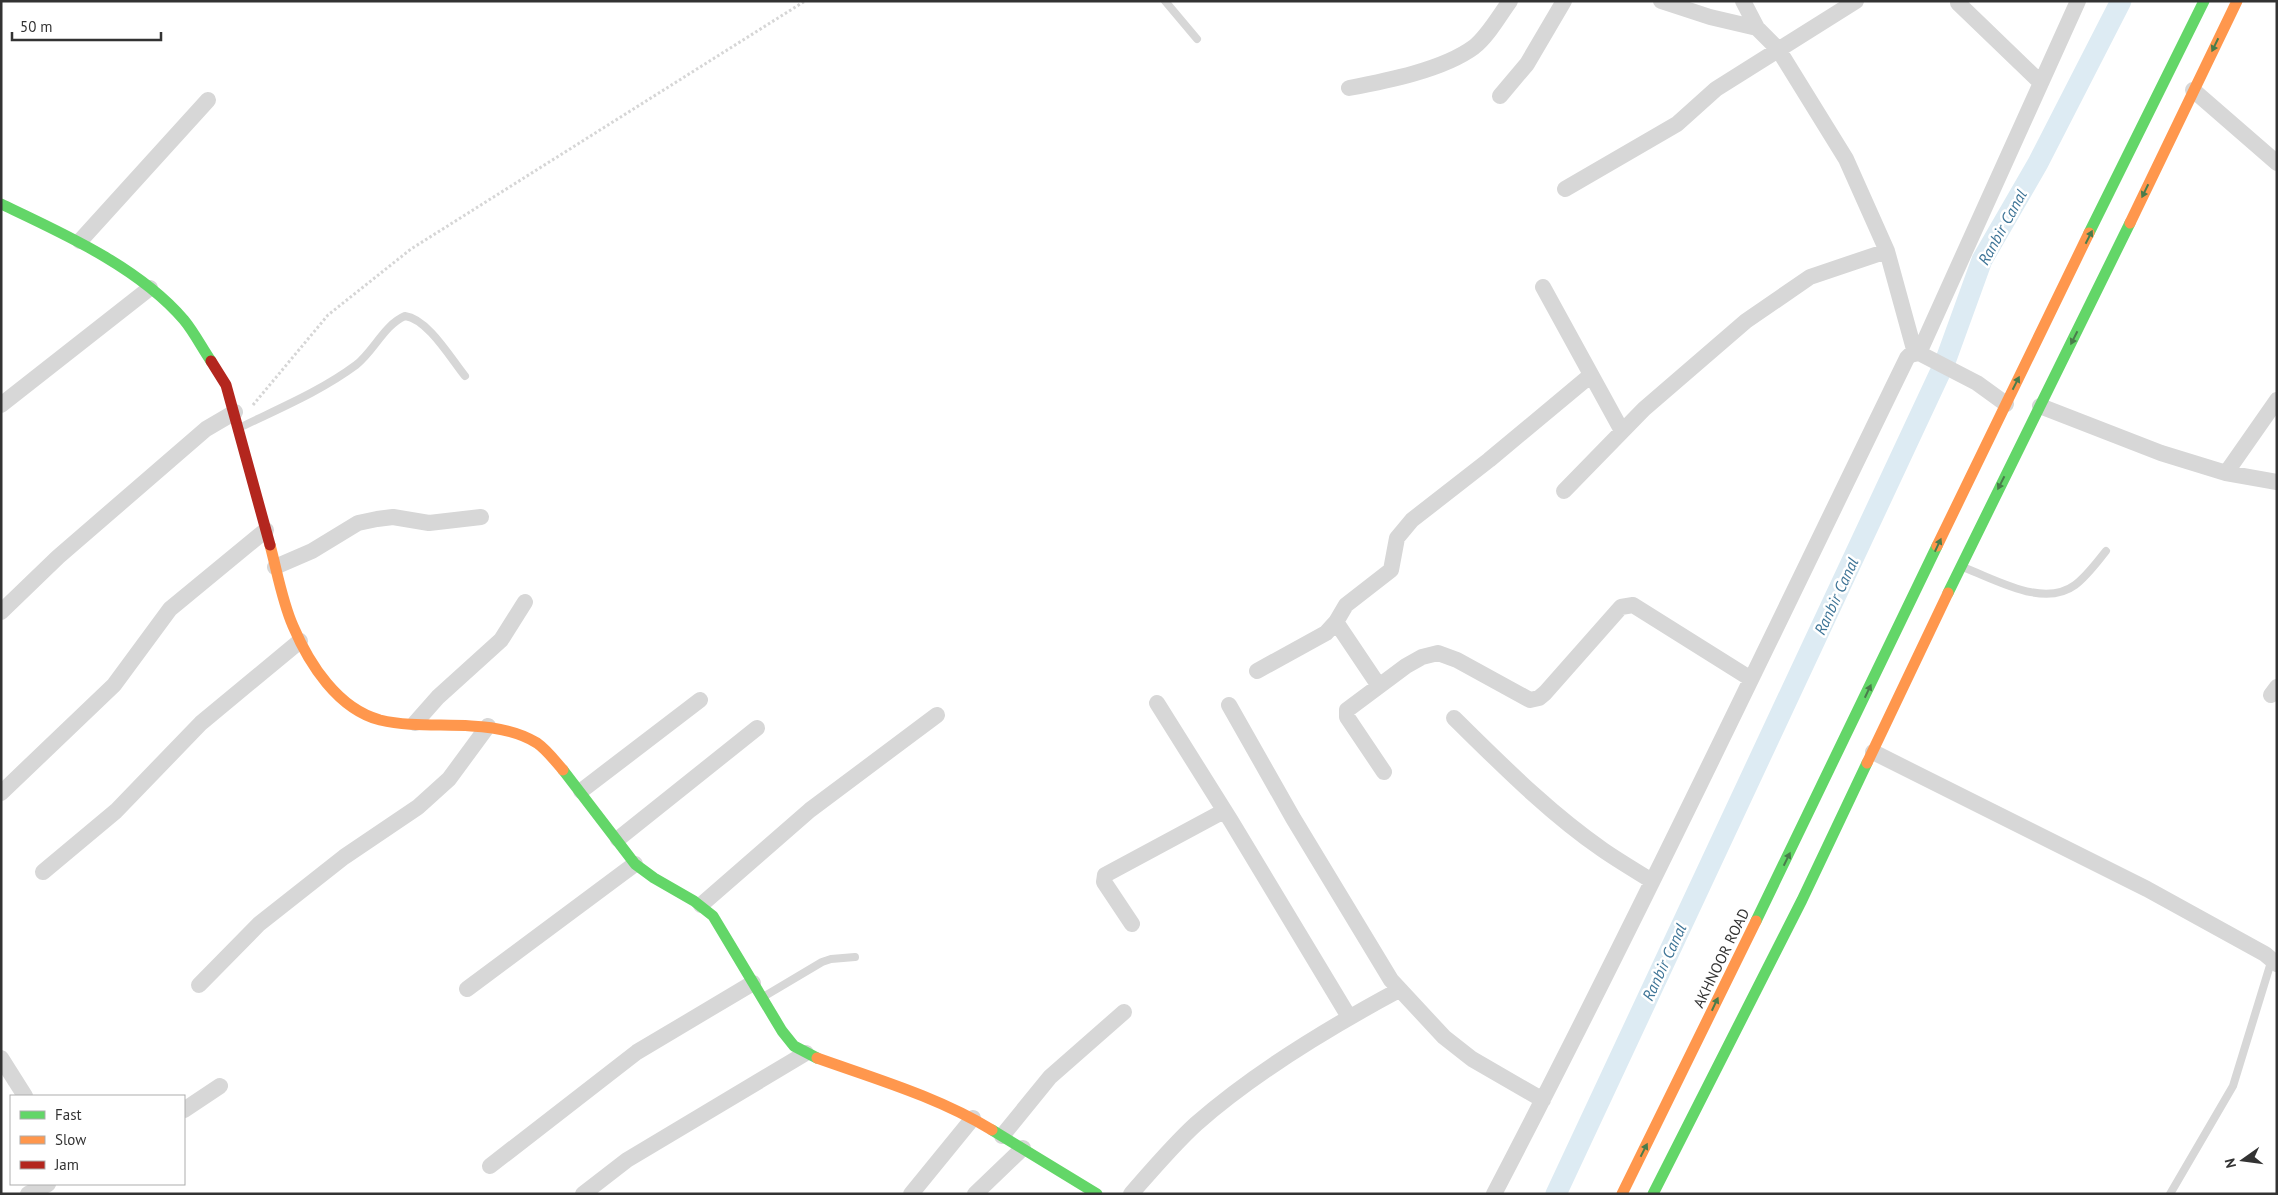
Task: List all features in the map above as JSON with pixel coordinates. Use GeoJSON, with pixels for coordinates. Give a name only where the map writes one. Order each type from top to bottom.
{"type":"FeatureCollection","features":[{"type":"Feature","properties":{"kind":"main road","name":"AKHNOOR ROAD"},"geometry":{"type":"LineString","coordinates":[[1622,1194],[2204,1]]}},
{"type":"Feature","properties":{"kind":"main road"},"geometry":{"type":"LineString","coordinates":[[1653,1194],[1802,900],[1961,566],[2237,1]]}},
{"type":"Feature","properties":{"kind":"main road"},"geometry":{"type":"LineString","coordinates":[[1,204],[80,242],[150,288],[184,320],[226,385],[292,624],[319,672],[346,702],[368,717],[390,722],[488,726],[514,732],[533,740],[568,775],[635,864],[645,873],[701,905],[713,916],[782,1031],[794,1046],[813,1057],[909,1091],[973,1118],[1089,1192]]}},
{"type":"Feature","properties":{"kind":"street"},"geometry":{"type":"LineString","coordinates":[[1349,88],[1403,77],[1466,52],[1482,38],[1510,1]]}},
{"type":"Feature","properties":{"kind":"street"},"geometry":{"type":"LineString","coordinates":[[1500,96],[1527,64],[1564,1]]}},
{"type":"Feature","properties":{"kind":"street"},"geometry":{"type":"LineString","coordinates":[[1661,1],[1710,17],[1757,28]]}},
{"type":"Feature","properties":{"kind":"street"},"geometry":{"type":"LineString","coordinates":[[1565,189],[1677,124],[1716,89],[1856,1]]}},
{"type":"Feature","properties":{"kind":"street"},"geometry":{"type":"LineString","coordinates":[[1920,354],[2078,1]]}},
{"type":"Feature","properties":{"kind":"street"},"geometry":{"type":"LineString","coordinates":[[1958,3],[2041,83]]}},
{"type":"Feature","properties":{"kind":"street"},"geometry":{"type":"LineString","coordinates":[[1750,4],[1757,28],[1778,50],[1846,159],[1887,251],[1920,354]]}},
{"type":"Feature","properties":{"kind":"street"},"geometry":{"type":"LineString","coordinates":[[2193,90],[2277,163]]}},
{"type":"Feature","properties":{"kind":"street"},"geometry":{"type":"LineString","coordinates":[[80,242],[208,100]]}},
{"type":"Feature","properties":{"kind":"street"},"geometry":{"type":"LineString","coordinates":[[1564,490],[1644,409],[1746,321],[1810,277],[1887,251]]}},
{"type":"Feature","properties":{"kind":"street"},"geometry":{"type":"LineString","coordinates":[[1543,287],[1622,431]]}},
{"type":"Feature","properties":{"kind":"street"},"geometry":{"type":"LineString","coordinates":[[1,405],[150,288]]}},
{"type":"Feature","properties":{"kind":"street"},"geometry":{"type":"LineString","coordinates":[[1494,1194],[1652,881],[1907,358],[1920,354],[1977,383],[2006,404]]}},
{"type":"Feature","properties":{"kind":"street"},"geometry":{"type":"LineString","coordinates":[[1257,671],[1326,633],[1336,622],[1346,605],[1391,570],[1397,538],[1412,520],[1489,460],[1591,375]]}},
{"type":"Feature","properties":{"kind":"street"},"geometry":{"type":"LineString","coordinates":[[2226,473],[2277,400]]}},
{"type":"Feature","properties":{"kind":"street"},"geometry":{"type":"LineString","coordinates":[[2040,406],[2161,452],[2226,473],[2277,482]]}},
{"type":"Feature","properties":{"kind":"street"},"geometry":{"type":"LineString","coordinates":[[1,612],[58,557],[206,428],[237,421]]}},
{"type":"Feature","properties":{"kind":"street"},"geometry":{"type":"LineString","coordinates":[[275,567],[312,551],[358,523],[377,518],[393,517],[429,523],[480,516]]}},
{"type":"Feature","properties":{"kind":"street"},"geometry":{"type":"LineString","coordinates":[[1,793],[114,685],[170,609],[266,530]]}},
{"type":"Feature","properties":{"kind":"street"},"geometry":{"type":"LineString","coordinates":[[415,723],[438,697],[501,640],[525,602]]}},
{"type":"Feature","properties":{"kind":"street"},"geometry":{"type":"LineString","coordinates":[[1384,772],[1346,714],[1348,707],[1422,657],[1438,654],[1456,660],[1530,700],[1539,698],[1621,607],[1628,604],[1633,605],[1751,679]]}},
{"type":"Feature","properties":{"kind":"street"},"geometry":{"type":"LineString","coordinates":[[1336,622],[1379,686]]}},
{"type":"Feature","properties":{"kind":"street"},"geometry":{"type":"LineString","coordinates":[[44,872],[116,811],[202,724],[300,641]]}},
{"type":"Feature","properties":{"kind":"street"},"geometry":{"type":"LineString","coordinates":[[581,791],[700,700]]}},
{"type":"Feature","properties":{"kind":"street"},"geometry":{"type":"LineString","coordinates":[[1156,703],[1349,1017]]}},
{"type":"Feature","properties":{"kind":"street"},"geometry":{"type":"LineString","coordinates":[[1229,705],[1298,826],[1391,980],[1444,1037],[1472,1059],[1543,1100]]}},
{"type":"Feature","properties":{"kind":"street"},"geometry":{"type":"LineString","coordinates":[[701,905],[810,810],[937,715]]}},
{"type":"Feature","properties":{"kind":"street"},"geometry":{"type":"LineString","coordinates":[[1454,718],[1524,785],[1568,823],[1603,850],[1652,881]]}},
{"type":"Feature","properties":{"kind":"street"},"geometry":{"type":"LineString","coordinates":[[200,984],[259,924],[344,857],[418,807],[449,779],[488,726]]}},
{"type":"Feature","properties":{"kind":"street"},"geometry":{"type":"LineString","coordinates":[[618,839],[757,728]]}},
{"type":"Feature","properties":{"kind":"street"},"geometry":{"type":"LineString","coordinates":[[1873,752],[2147,889],[2265,954],[2274,962]]}},
{"type":"Feature","properties":{"kind":"street"},"geometry":{"type":"LineString","coordinates":[[1132,924],[1104,882],[1105,875],[1224,811]]}},
{"type":"Feature","properties":{"kind":"street"},"geometry":{"type":"LineString","coordinates":[[467,990],[635,864]]}},
{"type":"Feature","properties":{"kind":"street"},"geometry":{"type":"LineString","coordinates":[[490,1166],[637,1052],[753,983]]}},
{"type":"Feature","properties":{"kind":"street"},"geometry":{"type":"LineString","coordinates":[[1131,1194],[1180,1139],[1235,1091],[1349,1017],[1399,990]]}},
{"type":"Feature","properties":{"kind":"street"},"geometry":{"type":"LineString","coordinates":[[1002,1136],[1050,1077],[1124,1012]]}},
{"type":"Feature","properties":{"kind":"street"},"geometry":{"type":"LineString","coordinates":[[583,1194],[627,1160],[806,1053]]}},
{"type":"Feature","properties":{"kind":"street"},"geometry":{"type":"LineString","coordinates":[[2,1062],[25,1095]]}},
{"type":"Feature","properties":{"kind":"street"},"geometry":{"type":"LineString","coordinates":[[185,1109],[220,1086]]}},
{"type":"Feature","properties":{"kind":"street"},"geometry":{"type":"LineString","coordinates":[[912,1194],[973,1118]]}},
{"type":"Feature","properties":{"kind":"street"},"geometry":{"type":"LineString","coordinates":[[974,1194],[1022,1148]]}},
{"type":"Feature","properties":{"kind":"street"},"geometry":{"type":"LineString","coordinates":[[28,1194],[46,1185]]}},
{"type":"Feature","properties":{"kind":"lane"},"geometry":{"type":"LineString","coordinates":[[1165,1],[1197,39]]}},
{"type":"Feature","properties":{"kind":"lane"},"geometry":{"type":"LineString","coordinates":[[237,421],[329,384],[358,364],[393,324],[405,316],[416,319],[427,328],[465,376]]}},
{"type":"Feature","properties":{"kind":"lane"},"geometry":{"type":"LineString","coordinates":[[1961,566],[2035,594],[2050,595],[2073,587],[2082,580],[2106,551]]}},
{"type":"Feature","properties":{"kind":"lane"},"geometry":{"type":"LineString","coordinates":[[762,998],[822,962],[831,959],[855,957]]}},
{"type":"Feature","properties":{"kind":"lane"},"geometry":{"type":"LineString","coordinates":[[2170,1194],[2232,1086],[2274,962]]}},
{"type":"Feature","properties":{"kind":"path"},"geometry":{"type":"LineString","coordinates":[[237,421],[314,329],[328,315],[410,250],[806,1]]}},
{"type":"Feature","properties":{"kind":"waterway","name":"Ranbir Canal"},"geometry":{"type":"LineString","coordinates":[[1556,1194],[1945,362],[1982,260],[2038,163],[2121,1]]}},
{"type":"Feature","properties":{"kind":"traffic: fast"},"geometry":{"type":"LineString","coordinates":[[2089,233],[2204,1]]}},
{"type":"Feature","properties":{"kind":"traffic: fast"},"geometry":{"type":"LineString","coordinates":[[1,204],[74,239],[99,253],[145,284],[166,301],[184,320],[211,361]]}},
{"type":"Feature","properties":{"kind":"traffic: fast"},"geometry":{"type":"LineString","coordinates":[[1948,593],[2130,223]]}},
{"type":"Feature","properties":{"kind":"traffic: fast"},"geometry":{"type":"LineString","coordinates":[[1756,921],[1937,546]]}},
{"type":"Feature","properties":{"kind":"traffic: fast"},"geometry":{"type":"LineString","coordinates":[[1653,1194],[1802,900],[1867,763]]}},
{"type":"Feature","properties":{"kind":"traffic: fast"},"geometry":{"type":"LineString","coordinates":[[563,770],[635,864],[654,878],[694,901],[713,916],[782,1031],[794,1046],[817,1058]]}},
{"type":"Feature","properties":{"kind":"traffic: fast"},"geometry":{"type":"LineString","coordinates":[[992,1130],[1097,1194]]}},
{"type":"Feature","properties":{"kind":"traffic: slow"},"geometry":{"type":"LineString","coordinates":[[2130,223],[2237,1]]}},
{"type":"Feature","properties":{"kind":"traffic: slow"},"geometry":{"type":"LineString","coordinates":[[1937,546],[2089,233]]}},
{"type":"Feature","properties":{"kind":"traffic: slow"},"geometry":{"type":"LineString","coordinates":[[270,545],[286,606],[307,655],[327,683],[351,706],[365,714],[391,722],[460,725],[514,733],[537,743],[548,752],[563,770]]}},
{"type":"Feature","properties":{"kind":"traffic: slow"},"geometry":{"type":"LineString","coordinates":[[1867,763],[1948,593]]}},
{"type":"Feature","properties":{"kind":"traffic: slow"},"geometry":{"type":"LineString","coordinates":[[1622,1194],[1756,921]]}},
{"type":"Feature","properties":{"kind":"traffic: slow"},"geometry":{"type":"LineString","coordinates":[[817,1058],[928,1098],[992,1130]]}},
{"type":"Feature","properties":{"kind":"traffic: jam"},"geometry":{"type":"LineString","coordinates":[[211,361],[226,385],[270,545]]}}]}
